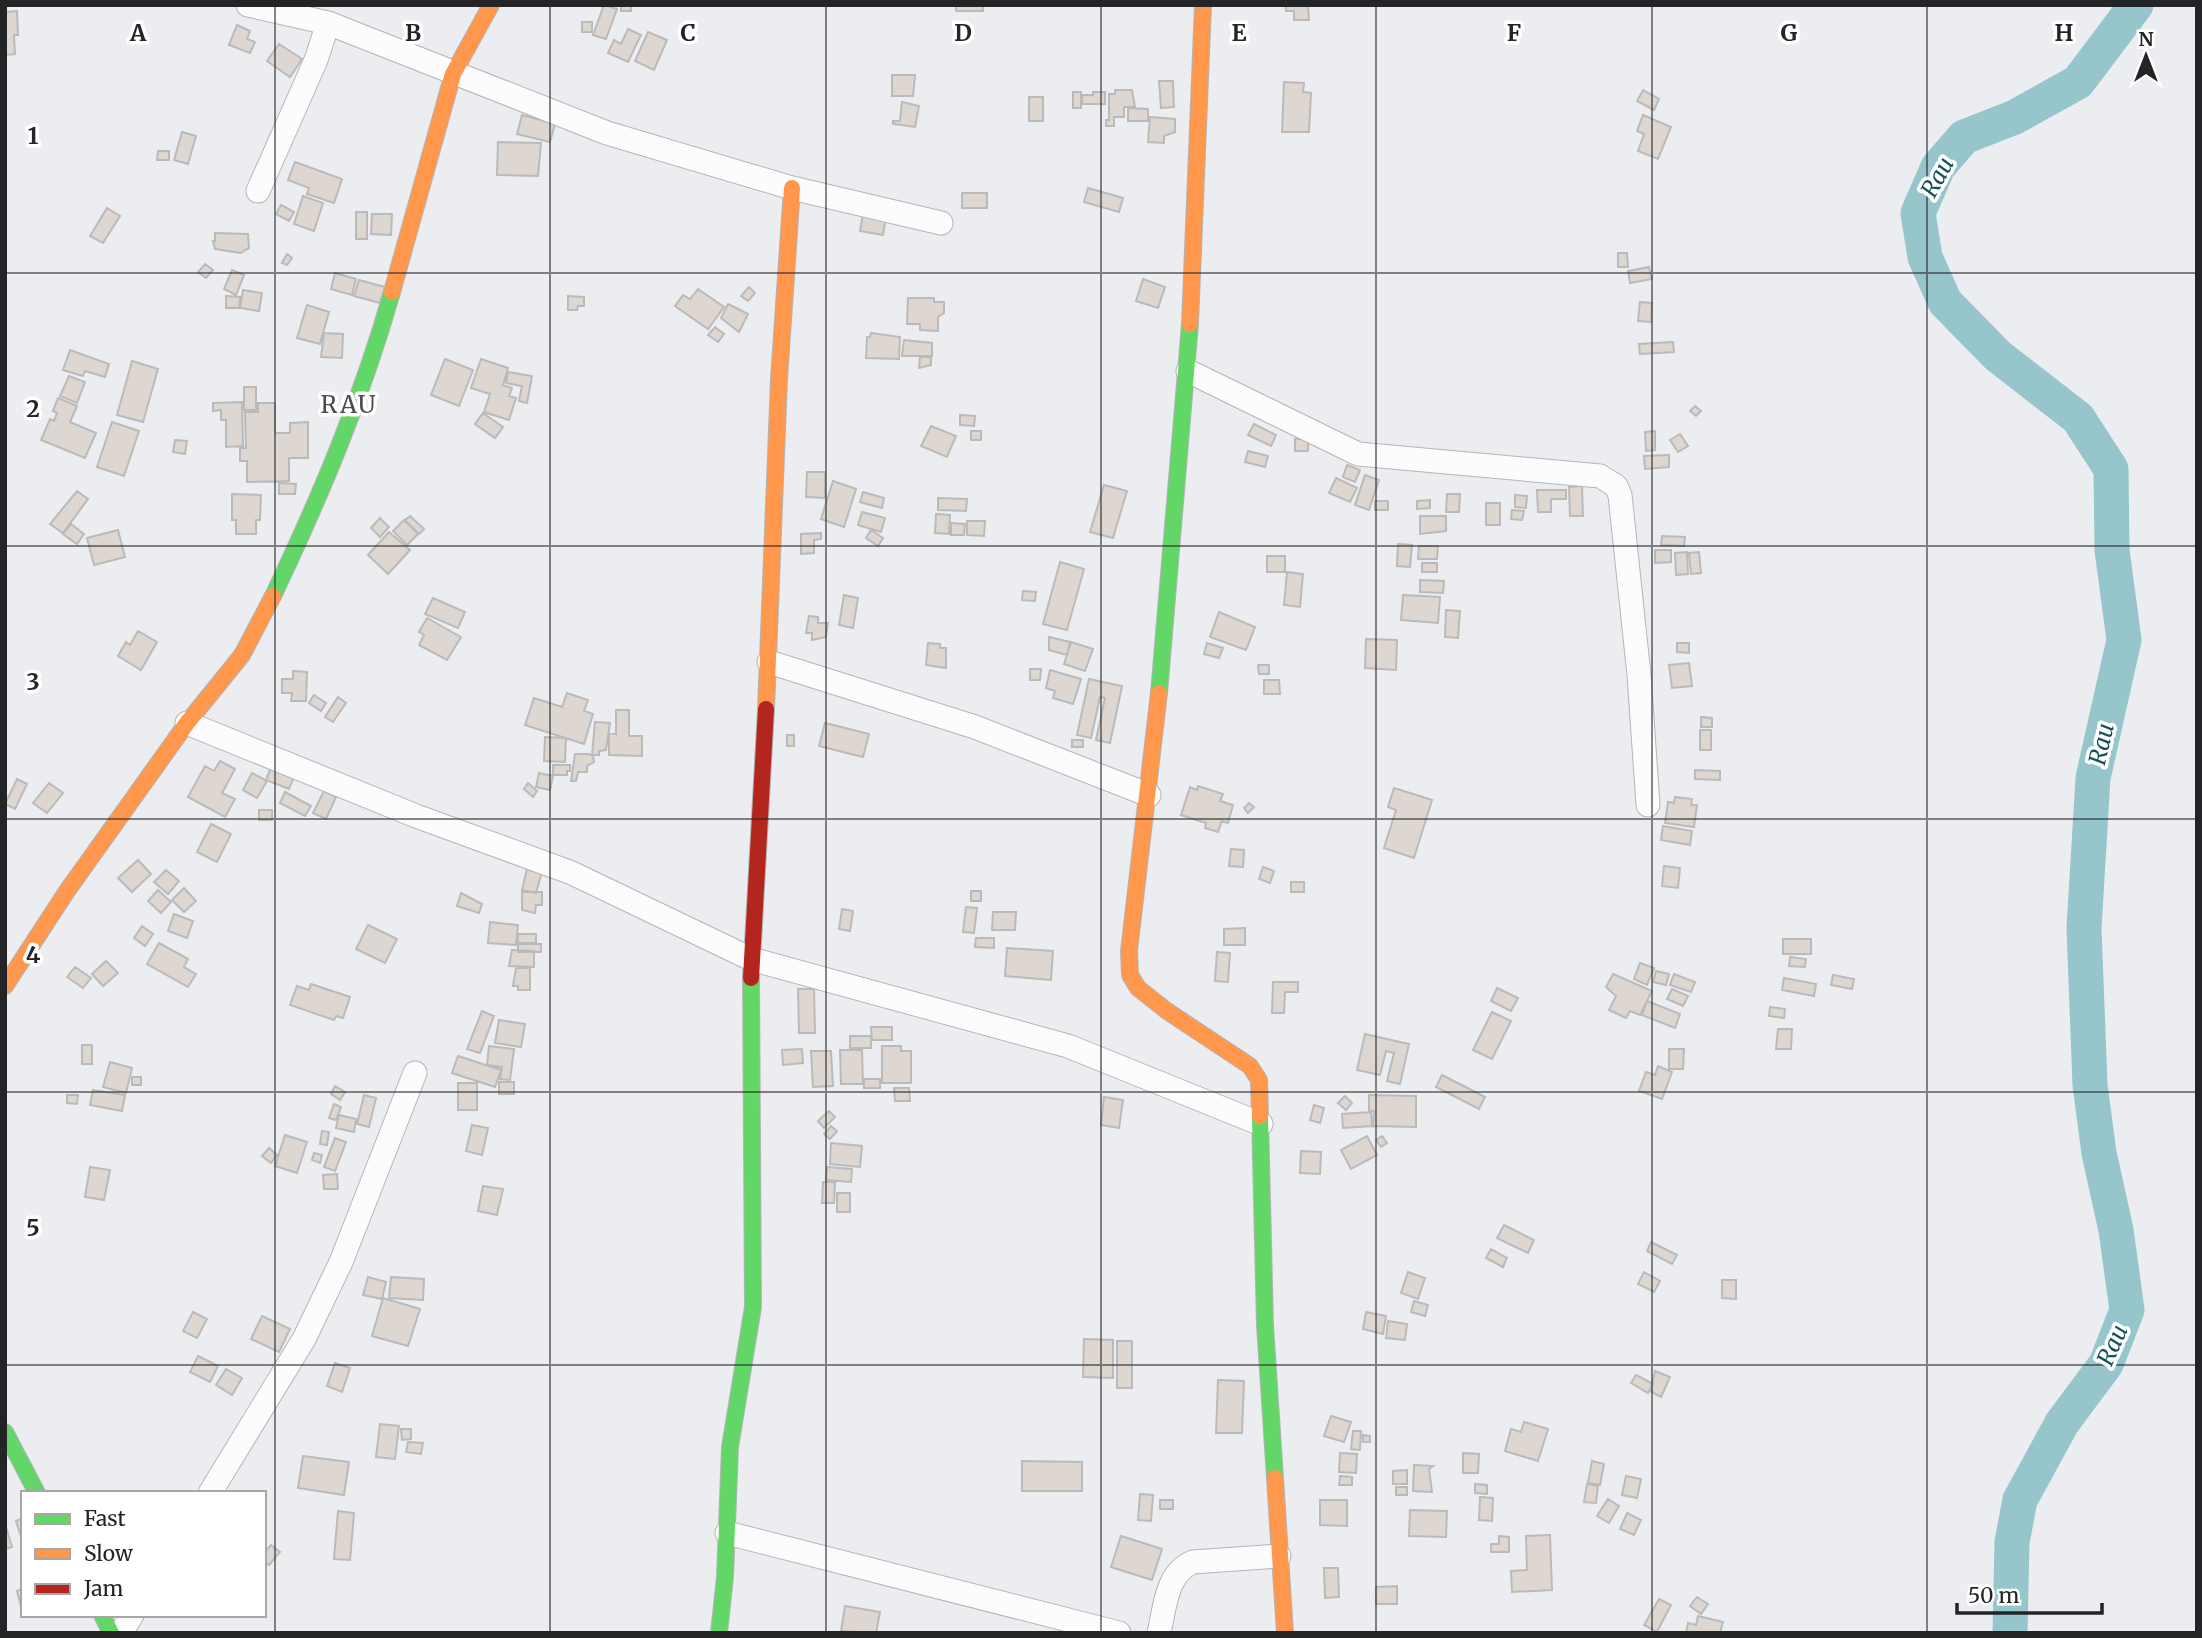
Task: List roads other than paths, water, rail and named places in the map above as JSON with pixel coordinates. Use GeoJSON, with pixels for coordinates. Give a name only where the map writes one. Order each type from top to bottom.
{"type":"FeatureCollection","features":[{"type":"Feature","properties":{"kind":"street"},"geometry":{"type":"LineString","coordinates":[[248,5],[328,23],[607,133],[792,188],[942,223]]}},
{"type":"Feature","properties":{"kind":"street"},"geometry":{"type":"LineString","coordinates":[[5,986],[67,891],[187,723],[242,654],[265,614],[305,529],[364,385],[415,217],[453,74],[491,5]]}},
{"type":"Feature","properties":{"kind":"street"},"geometry":{"type":"LineString","coordinates":[[1203,5],[1202,113],[1188,371],[1149,795],[1129,951],[1130,975],[1141,990],[1159,1004],[1250,1066],[1259,1080],[1265,1325],[1285,1633]]}},
{"type":"Feature","properties":{"kind":"street"},"geometry":{"type":"LineString","coordinates":[[258,191],[316,60],[328,23]]}},
{"type":"Feature","properties":{"kind":"street"},"geometry":{"type":"LineString","coordinates":[[719,1633],[730,1447],[753,1307],[751,959],[769,662],[779,379],[792,188]]}},
{"type":"Feature","properties":{"kind":"street"},"geometry":{"type":"LineString","coordinates":[[1188,371],[1358,454],[1600,476],[1616,486],[1620,495],[1639,675],[1648,804]]}},
{"type":"Feature","properties":{"kind":"street"},"geometry":{"type":"LineString","coordinates":[[769,662],[975,727],[1149,795]]}},
{"type":"Feature","properties":{"kind":"street"},"geometry":{"type":"LineString","coordinates":[[187,723],[381,803],[572,873],[751,959],[1046,1039],[1261,1124]]}},
{"type":"Feature","properties":{"kind":"street"},"geometry":{"type":"LineString","coordinates":[[211,1491],[304,1339],[341,1262],[415,1073]]}},
{"type":"Feature","properties":{"kind":"street"},"geometry":{"type":"LineString","coordinates":[[5,1432],[36,1491]]}},
{"type":"Feature","properties":{"kind":"street"},"geometry":{"type":"LineString","coordinates":[[727,1533],[1119,1633]]}},
{"type":"Feature","properties":{"kind":"street"},"geometry":{"type":"LineString","coordinates":[[1159,1633],[1172,1578],[1182,1566],[1193,1562],[1279,1556]]}},
{"type":"Feature","properties":{"kind":"street"},"geometry":{"type":"LineString","coordinates":[[103,1617],[111,1633]]}},
{"type":"Feature","properties":{"kind":"street"},"geometry":{"type":"LineString","coordinates":[[121,1633],[131,1617]]}},
{"type":"Feature","properties":{"kind":"waterway","name":"Rau"},"geometry":{"type":"LineString","coordinates":[[2010,1633],[2012,1542],[2020,1500],[2062,1423],[2106,1364],[2127,1310],[2116,1230],[2099,1153],[2090,1085],[2084,928],[2093,778],[2124,640],[2112,550],[2111,469],[2078,418],[1998,356],[1945,302],[1925,257],[1918,213],[1938,167],[1964,137],[2015,117],[2078,82],[2136,5]]}},
{"type":"Feature","properties":{"kind":"district","name":"RAU"},"geometry":{"type":"Point","coordinates":[349,404]}}]}
